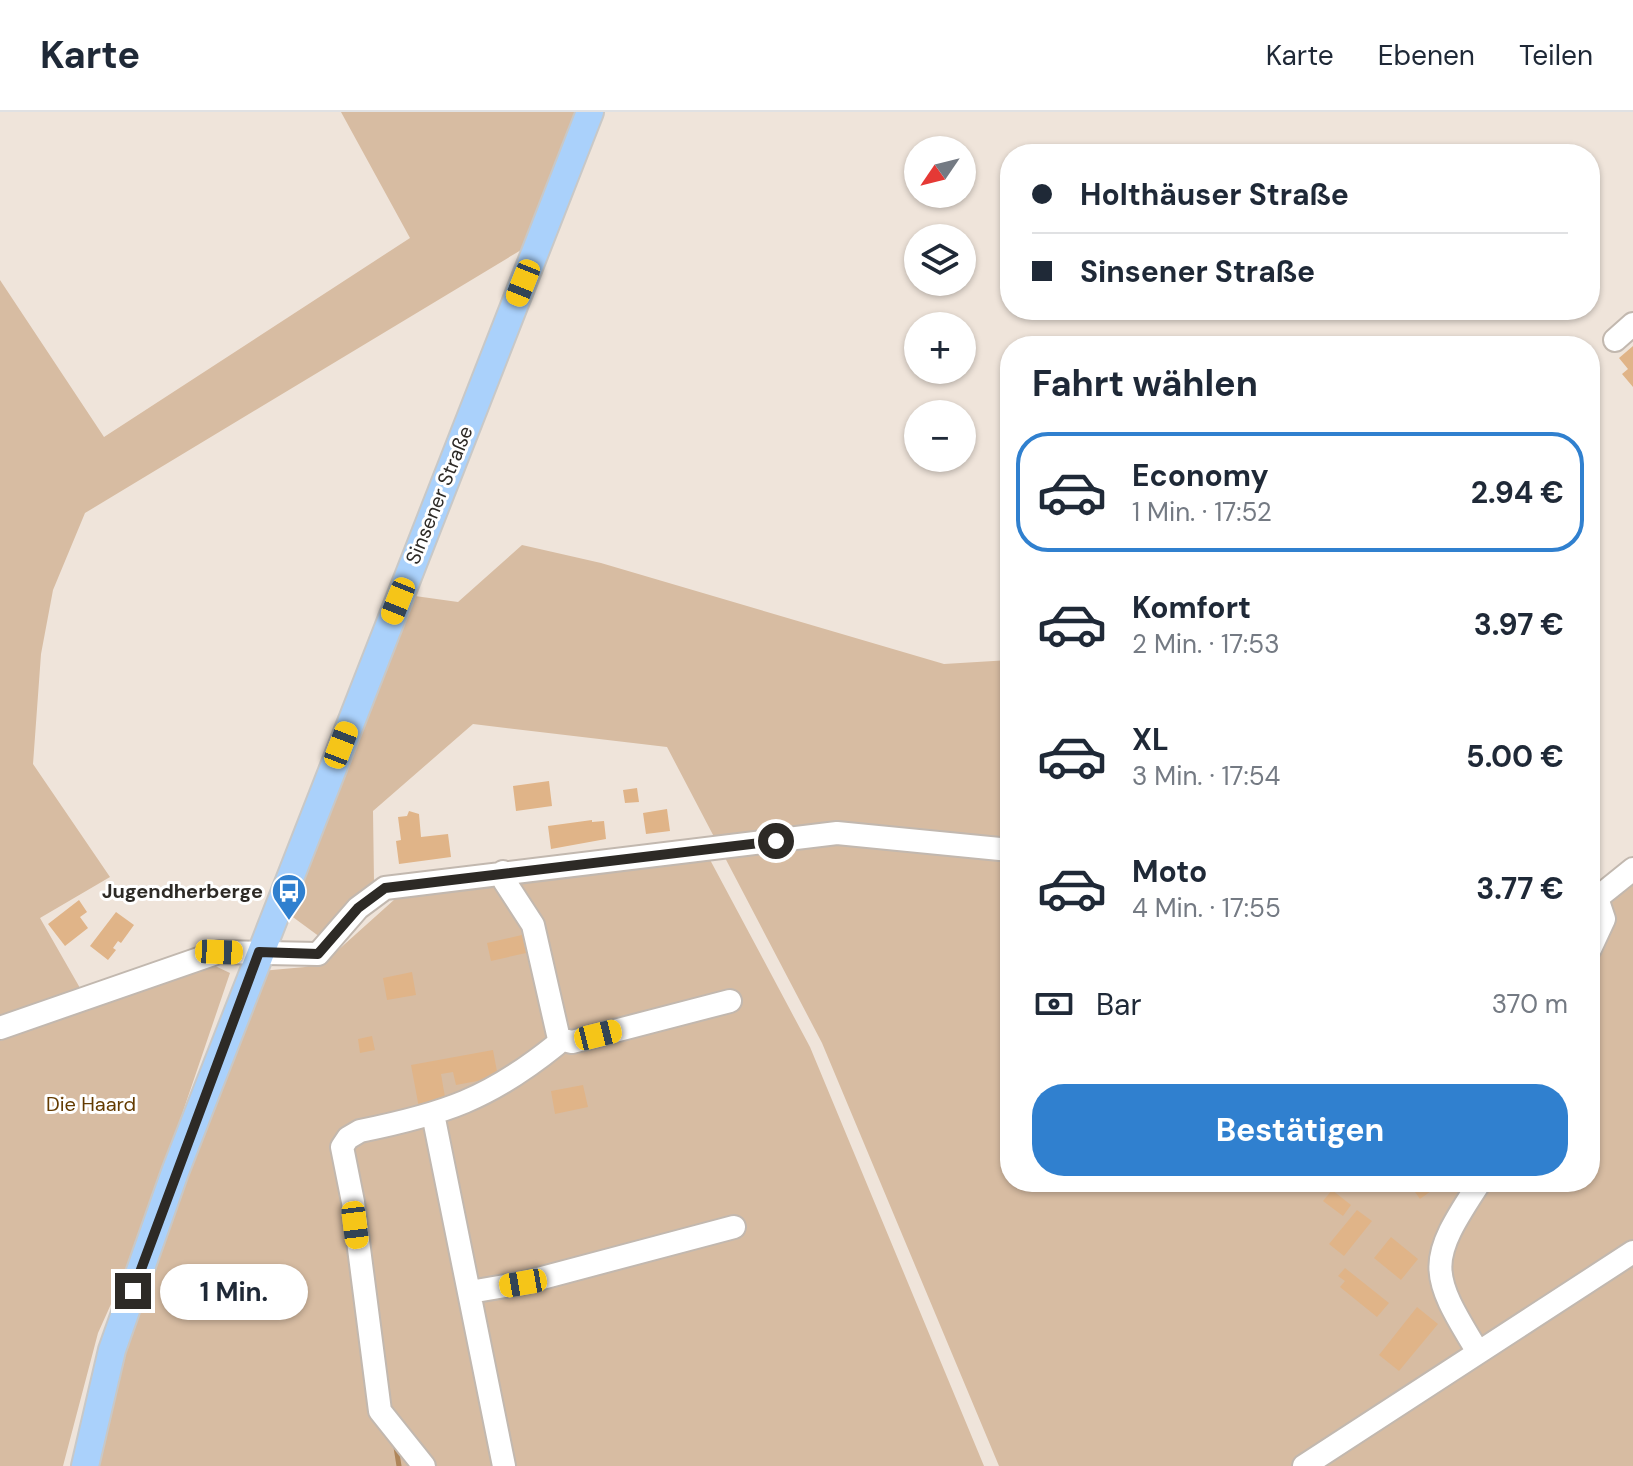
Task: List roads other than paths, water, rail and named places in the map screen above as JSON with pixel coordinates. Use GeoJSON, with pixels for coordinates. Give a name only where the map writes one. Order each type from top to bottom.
{"type":"FeatureCollection","features":[{"type":"Feature","properties":{"kind":"main road","name":"Sinsener Straße"},"geometry":{"type":"LineString","coordinates":[[85,1466],[112,1350],[175,1172],[590,112]]}},
{"type":"Feature","properties":{"kind":"street"},"geometry":{"type":"LineString","coordinates":[[1615,340],[1633,324]]}},
{"type":"Feature","properties":{"kind":"street"},"geometry":{"type":"LineString","coordinates":[[0,1028],[219,952],[318,954],[358,908],[385,888],[837,833],[1000,849]]}},
{"type":"Feature","properties":{"kind":"street"},"geometry":{"type":"LineString","coordinates":[[1600,894],[1633,869]]}},
{"type":"Feature","properties":{"kind":"street"},"geometry":{"type":"LineString","coordinates":[[424,1466],[380,1411],[353,1202],[342,1147],[348,1138],[360,1131],[456,1108],[506,1083],[556,1045],[559,1039],[533,925],[505,882],[503,872]]}},
{"type":"Feature","properties":{"kind":"street"},"geometry":{"type":"LineString","coordinates":[[559,1039],[572,1042],[730,1001]]}},
{"type":"Feature","properties":{"kind":"street"},"geometry":{"type":"LineString","coordinates":[[433,1114],[504,1466]]}},
{"type":"Feature","properties":{"kind":"street"},"geometry":{"type":"LineString","coordinates":[[1474,1192],[1457,1218],[1439,1259],[1445,1294],[1478,1352]]}},
{"type":"Feature","properties":{"kind":"street"},"geometry":{"type":"LineString","coordinates":[[470,1292],[523,1283],[734,1227]]}},
{"type":"Feature","properties":{"kind":"street"},"geometry":{"type":"LineString","coordinates":[[1304,1466],[1633,1252]]}},
{"type":"Feature","properties":{"kind":"waterway"},"geometry":{"type":"LineString","coordinates":[[396,1447],[399,1466]]}},
{"type":"Feature","properties":{"kind":"place","name":"Jugendherberge"},"geometry":{"type":"Point","coordinates":[289,922]}},
{"type":"Feature","properties":{"kind":"park label","name":"Die Haard"},"geometry":{"type":"Point","coordinates":[91,1104]}}]}
